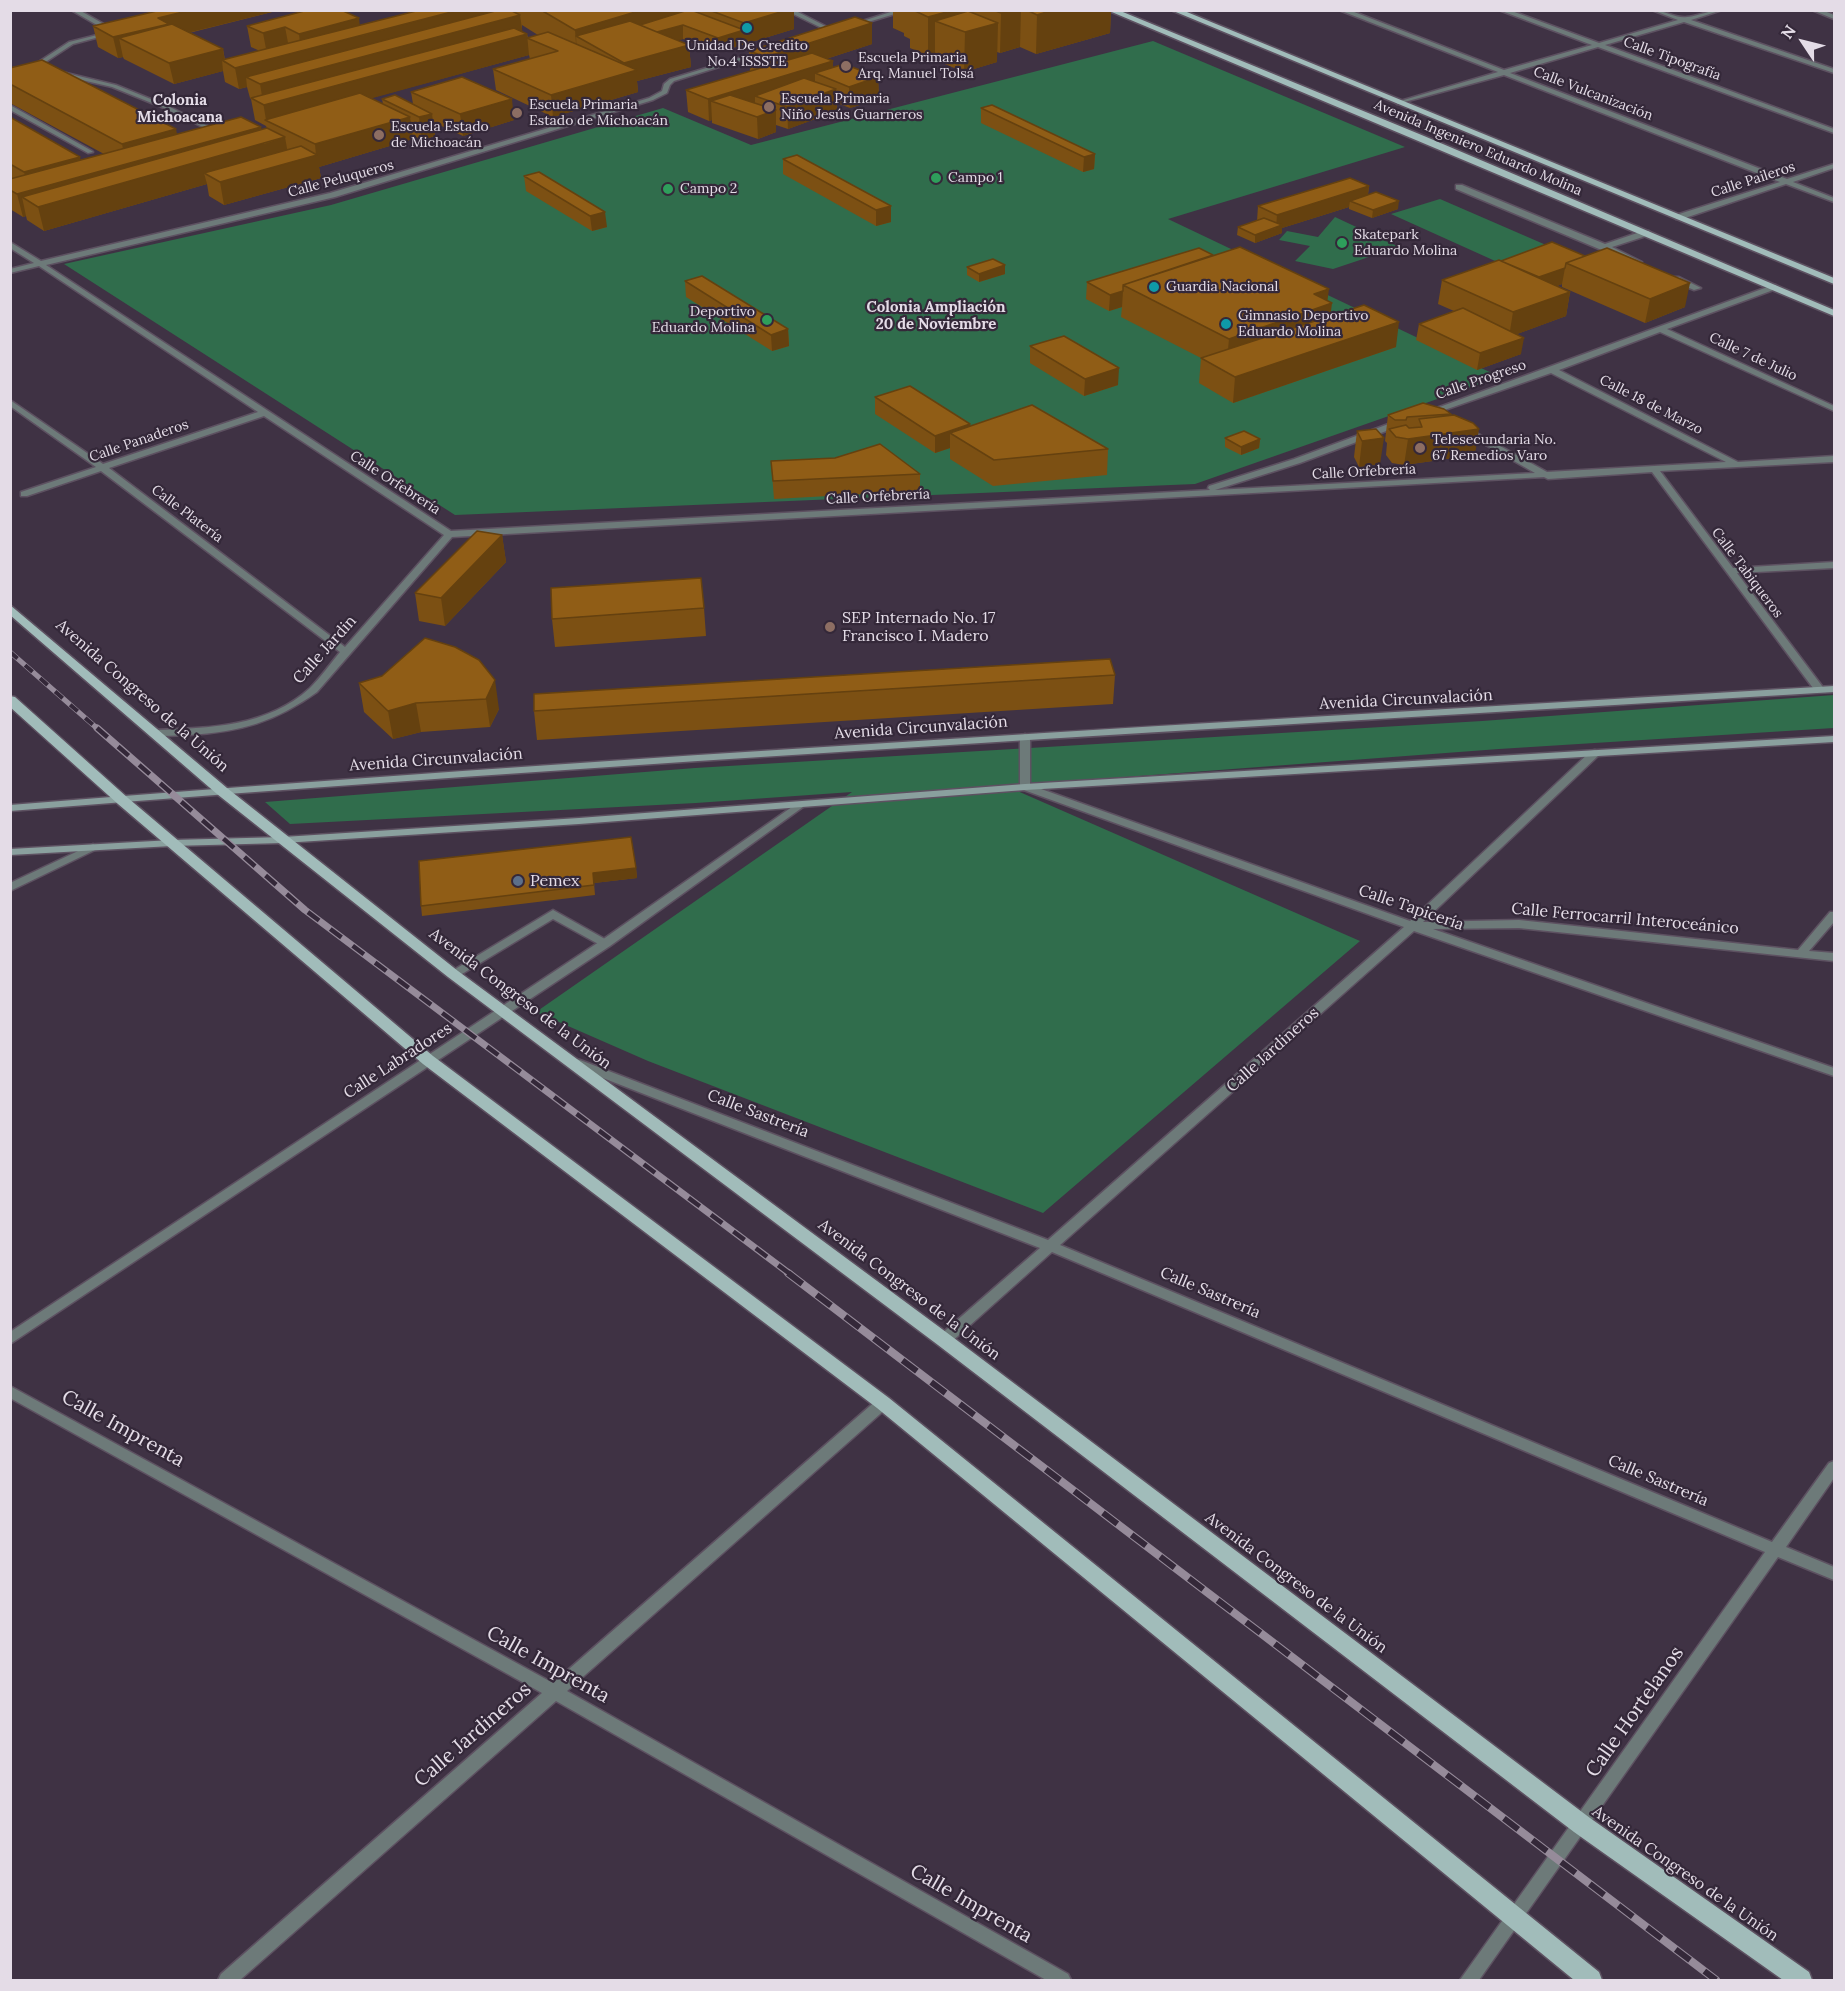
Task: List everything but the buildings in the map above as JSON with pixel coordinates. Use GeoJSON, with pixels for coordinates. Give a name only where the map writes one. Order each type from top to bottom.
{"type":"FeatureCollection","features":[{"type":"Feature","properties":{"kind":"main road","name":"Avenida Ingeniero Eduardo Molina"},"geometry":{"type":"LineString","coordinates":[[1110,10],[1834,313]]}},
{"type":"Feature","properties":{"kind":"main road","name":"Avenida Ingeniero Eduardo Molina"},"geometry":{"type":"LineString","coordinates":[[1174,10],[1834,281]]}},
{"type":"Feature","properties":{"kind":"main road","name":"Avenida Congreso de la Unión"},"geometry":{"type":"LineString","coordinates":[[10,608],[222,791],[453,974],[506,1011],[566,1059],[944,1340],[1582,1825],[1801,1980]]}},
{"type":"Feature","properties":{"kind":"main road","name":"Avenida Circunvalación"},"geometry":{"type":"LineString","coordinates":[[10,808],[123,801],[222,791],[1026,737],[1834,689]]}},
{"type":"Feature","properties":{"kind":"main road"},"geometry":{"type":"LineString","coordinates":[[10,700],[123,801],[428,1060],[883,1403],[1591,1980]]}},
{"type":"Feature","properties":{"kind":"main road"},"geometry":{"type":"LineString","coordinates":[[10,852],[172,843],[283,840],[799,805],[1025,787],[1834,739]]}},
{"type":"Feature","properties":{"kind":"street"},"geometry":{"type":"LineString","coordinates":[[74,10],[115,32]]}},
{"type":"Feature","properties":{"kind":"street"},"geometry":{"type":"LineString","coordinates":[[788,10],[832,31]]}},
{"type":"Feature","properties":{"kind":"street"},"geometry":{"type":"LineString","coordinates":[[820,35],[905,10]]}},
{"type":"Feature","properties":{"kind":"street","name":"Calle Vulcanización"},"geometry":{"type":"LineString","coordinates":[[1342,10],[1834,200]]}},
{"type":"Feature","properties":{"kind":"street","name":"Calle Tipografía"},"geometry":{"type":"LineString","coordinates":[[1502,10],[1834,131]]}},
{"type":"Feature","properties":{"kind":"street"},"geometry":{"type":"LineString","coordinates":[[1655,10],[1834,71]]}},
{"type":"Feature","properties":{"kind":"street"},"geometry":{"type":"LineString","coordinates":[[1399,103],[1719,10]]}},
{"type":"Feature","properties":{"kind":"street"},"geometry":{"type":"LineString","coordinates":[[1815,10],[1834,17]]}},
{"type":"Feature","properties":{"kind":"street"},"geometry":{"type":"LineString","coordinates":[[10,71],[39,64],[71,43],[126,29]]}},
{"type":"Feature","properties":{"kind":"street","name":"Calle Peluqueros"},"geometry":{"type":"LineString","coordinates":[[10,271],[39,262],[321,198],[391,179],[651,99],[665,92],[666,84],[672,80],[774,49]]}},
{"type":"Feature","properties":{"kind":"street"},"geometry":{"type":"LineString","coordinates":[[39,64],[47,68]]}},
{"type":"Feature","properties":{"kind":"street"},"geometry":{"type":"LineString","coordinates":[[55,71],[114,86],[166,106],[223,135]]}},
{"type":"Feature","properties":{"kind":"street"},"geometry":{"type":"LineString","coordinates":[[10,107],[90,152]]}},
{"type":"Feature","properties":{"kind":"street","name":"Calle Paileros"},"geometry":{"type":"LineString","coordinates":[[1679,217],[1834,166]]}},
{"type":"Feature","properties":{"kind":"street"},"geometry":{"type":"LineString","coordinates":[[1458,187],[1646,265]]}},
{"type":"Feature","properties":{"kind":"street"},"geometry":{"type":"LineString","coordinates":[[1605,247],[1646,233]]}},
{"type":"Feature","properties":{"kind":"street","name":"Calle Orfebrería"},"geometry":{"type":"LineString","coordinates":[[10,244],[449,534],[1834,459]]}},
{"type":"Feature","properties":{"kind":"street"},"geometry":{"type":"LineString","coordinates":[[1666,274],[1697,288]]}},
{"type":"Feature","properties":{"kind":"street","name":"Calle Progreso"},"geometry":{"type":"LineString","coordinates":[[1420,416],[1552,370],[1773,287]]}},
{"type":"Feature","properties":{"kind":"street","name":"Calle 7 de Julio"},"geometry":{"type":"LineString","coordinates":[[1660,329],[1834,409]]}},
{"type":"Feature","properties":{"kind":"street","name":"Calle 18 de Marzo"},"geometry":{"type":"LineString","coordinates":[[1552,370],[1738,465]]}},
{"type":"Feature","properties":{"kind":"street","name":"Calle Platería"},"geometry":{"type":"LineString","coordinates":[[10,402],[103,468],[345,651]]}},
{"type":"Feature","properties":{"kind":"street"},"geometry":{"type":"LineString","coordinates":[[1431,411],[1441,417]]}},
{"type":"Feature","properties":{"kind":"street","name":"Calle Panaderos"},"geometry":{"type":"LineString","coordinates":[[24,494],[263,413]]}},
{"type":"Feature","properties":{"kind":"street"},"geometry":{"type":"LineString","coordinates":[[1195,494],[1297,461],[1409,420]]}},
{"type":"Feature","properties":{"kind":"street"},"geometry":{"type":"LineString","coordinates":[[1451,422],[1548,476]]}},
{"type":"Feature","properties":{"kind":"street","name":"Calle Tabiqueros"},"geometry":{"type":"LineString","coordinates":[[1655,470],[1820,690]]}},
{"type":"Feature","properties":{"kind":"street","name":"Calle Jardin"},"geometry":{"type":"LineString","coordinates":[[155,733],[218,730],[258,722],[290,708],[313,690],[449,534]]}},
{"type":"Feature","properties":{"kind":"street"},"geometry":{"type":"LineString","coordinates":[[1729,571],[1834,565]]}},
{"type":"Feature","properties":{"kind":"street"},"geometry":{"type":"LineString","coordinates":[[1025,787],[1026,737]]}},
{"type":"Feature","properties":{"kind":"street","name":"Calle Jardineros"},"geometry":{"type":"LineString","coordinates":[[944,1340],[1052,1247],[1412,926],[1595,753]]}},
{"type":"Feature","properties":{"kind":"street","name":"Calle Tapicería"},"geometry":{"type":"LineString","coordinates":[[1025,787],[1412,926],[1834,1072]]}},
{"type":"Feature","properties":{"kind":"street","name":"Calle Labradores"},"geometry":{"type":"LineString","coordinates":[[10,1340],[428,1060],[606,944],[799,805]]}},
{"type":"Feature","properties":{"kind":"street"},"geometry":{"type":"LineString","coordinates":[[10,888],[93,847]]}},
{"type":"Feature","properties":{"kind":"street"},"geometry":{"type":"LineString","coordinates":[[453,974],[553,914],[606,944]]}},
{"type":"Feature","properties":{"kind":"street"},"geometry":{"type":"LineString","coordinates":[[1802,952],[1834,915]]}},
{"type":"Feature","properties":{"kind":"street","name":"Calle Ferrocarril Interoceánico"},"geometry":{"type":"LineString","coordinates":[[1412,926],[1519,924],[1834,957]]}},
{"type":"Feature","properties":{"kind":"street","name":"Calle Sastrería"},"geometry":{"type":"LineString","coordinates":[[566,1059],[1052,1247],[1834,1574]]}},
{"type":"Feature","properties":{"kind":"street","name":"Calle Imprenta"},"geometry":{"type":"LineString","coordinates":[[10,1391],[554,1692],[1062,1980]]}},
{"type":"Feature","properties":{"kind":"street","name":"Calle Jardineros"},"geometry":{"type":"LineString","coordinates":[[227,1980],[883,1403]]}},
{"type":"Feature","properties":{"kind":"street","name":"Calle Hortelanos"},"geometry":{"type":"LineString","coordinates":[[1469,1980],[1512,1917],[1582,1825],[1834,1467]]}},
{"type":"Feature","properties":{"kind":"green space","name":"Deportivo Eduardo Molina"},"geometry":{"type":"Polygon","coordinates":[[[1153,41],[1405,147],[1168,219],[1500,377],[1195,484],[455,515],[64,264],[331,205],[663,108],[751,145],[1153,41]]]}},
{"type":"Feature","properties":{"kind":"green space"},"geometry":{"type":"Polygon","coordinates":[[[1440,199],[1553,248],[1504,265],[1391,214],[1440,199]]]}},
{"type":"Feature","properties":{"kind":"green space","name":"Skatepark Eduardo Molina"},"geometry":{"type":"Polygon","coordinates":[[[1335,217],[1399,247],[1333,269],[1295,261],[1310,246],[1279,240],[1287,231],[1318,237],[1335,217]]]}},
{"type":"Feature","properties":{"kind":"green space"},"geometry":{"type":"Polygon","coordinates":[[[1834,695],[1834,728],[1499,749],[1006,786],[1360,941],[1043,1213],[648,1061],[536,1012],[852,792],[696,803],[290,824],[265,802],[695,768],[1482,721],[1834,695]]]}},
{"type":"Feature","properties":{"kind":"railway"},"geometry":{"type":"LineString","coordinates":[[10,652],[99,730]]}},
{"type":"Feature","properties":{"kind":"railway"},"geometry":{"type":"LineString","coordinates":[[97,728],[305,910],[790,1274]]}},
{"type":"Feature","properties":{"kind":"railway"},"geometry":{"type":"LineString","coordinates":[[788,1273],[1716,1980]]}},
{"type":"Feature","properties":{"kind":"place","name":"Unidad De Credito No.4 ISSSTE"},"geometry":{"type":"Point","coordinates":[747,28]}},
{"type":"Feature","properties":{"kind":"place","name":"Escuela Primaria Arq. Manuel Tolsá"},"geometry":{"type":"Point","coordinates":[846,66]}},
{"type":"Feature","properties":{"kind":"place","name":"Escuela Primaria Niño Jesús Guarneros"},"geometry":{"type":"Point","coordinates":[769,107]}},
{"type":"Feature","properties":{"kind":"place","name":"Escuela Primaria Estado de Michoacán"},"geometry":{"type":"Point","coordinates":[517,113]}},
{"type":"Feature","properties":{"kind":"place","name":"Escuela Estado de Michoacán"},"geometry":{"type":"Point","coordinates":[379,135]}},
{"type":"Feature","properties":{"kind":"place","name":"Campo 1"},"geometry":{"type":"Point","coordinates":[936,178]}},
{"type":"Feature","properties":{"kind":"place","name":"Campo 2"},"geometry":{"type":"Point","coordinates":[668,189]}},
{"type":"Feature","properties":{"kind":"place","name":"Skatepark Eduardo Molina"},"geometry":{"type":"Point","coordinates":[1342,243]}},
{"type":"Feature","properties":{"kind":"place","name":"Guardia Nacional"},"geometry":{"type":"Point","coordinates":[1154,287]}},
{"type":"Feature","properties":{"kind":"place","name":"Deportivo Eduardo Molina"},"geometry":{"type":"Point","coordinates":[767,320]}},
{"type":"Feature","properties":{"kind":"place","name":"Gimnasio Deportivo Eduardo Molina"},"geometry":{"type":"Point","coordinates":[1226,324]}},
{"type":"Feature","properties":{"kind":"place","name":"Telesecundaria No. 67 Remedios Varo"},"geometry":{"type":"Point","coordinates":[1420,448]}},
{"type":"Feature","properties":{"kind":"place","name":"SEP Internado No. 17 Francisco I. Madero"},"geometry":{"type":"Point","coordinates":[830,627]}},
{"type":"Feature","properties":{"kind":"place","name":"Pemex"},"geometry":{"type":"Point","coordinates":[518,881]}},
{"type":"Feature","properties":{"kind":"district","name":"Colonia Michoacana"},"geometry":{"type":"Point","coordinates":[180,110]}},
{"type":"Feature","properties":{"kind":"district","name":"Colonia Ampliación 20 de Noviembre"},"geometry":{"type":"Point","coordinates":[936,316]}}]}
